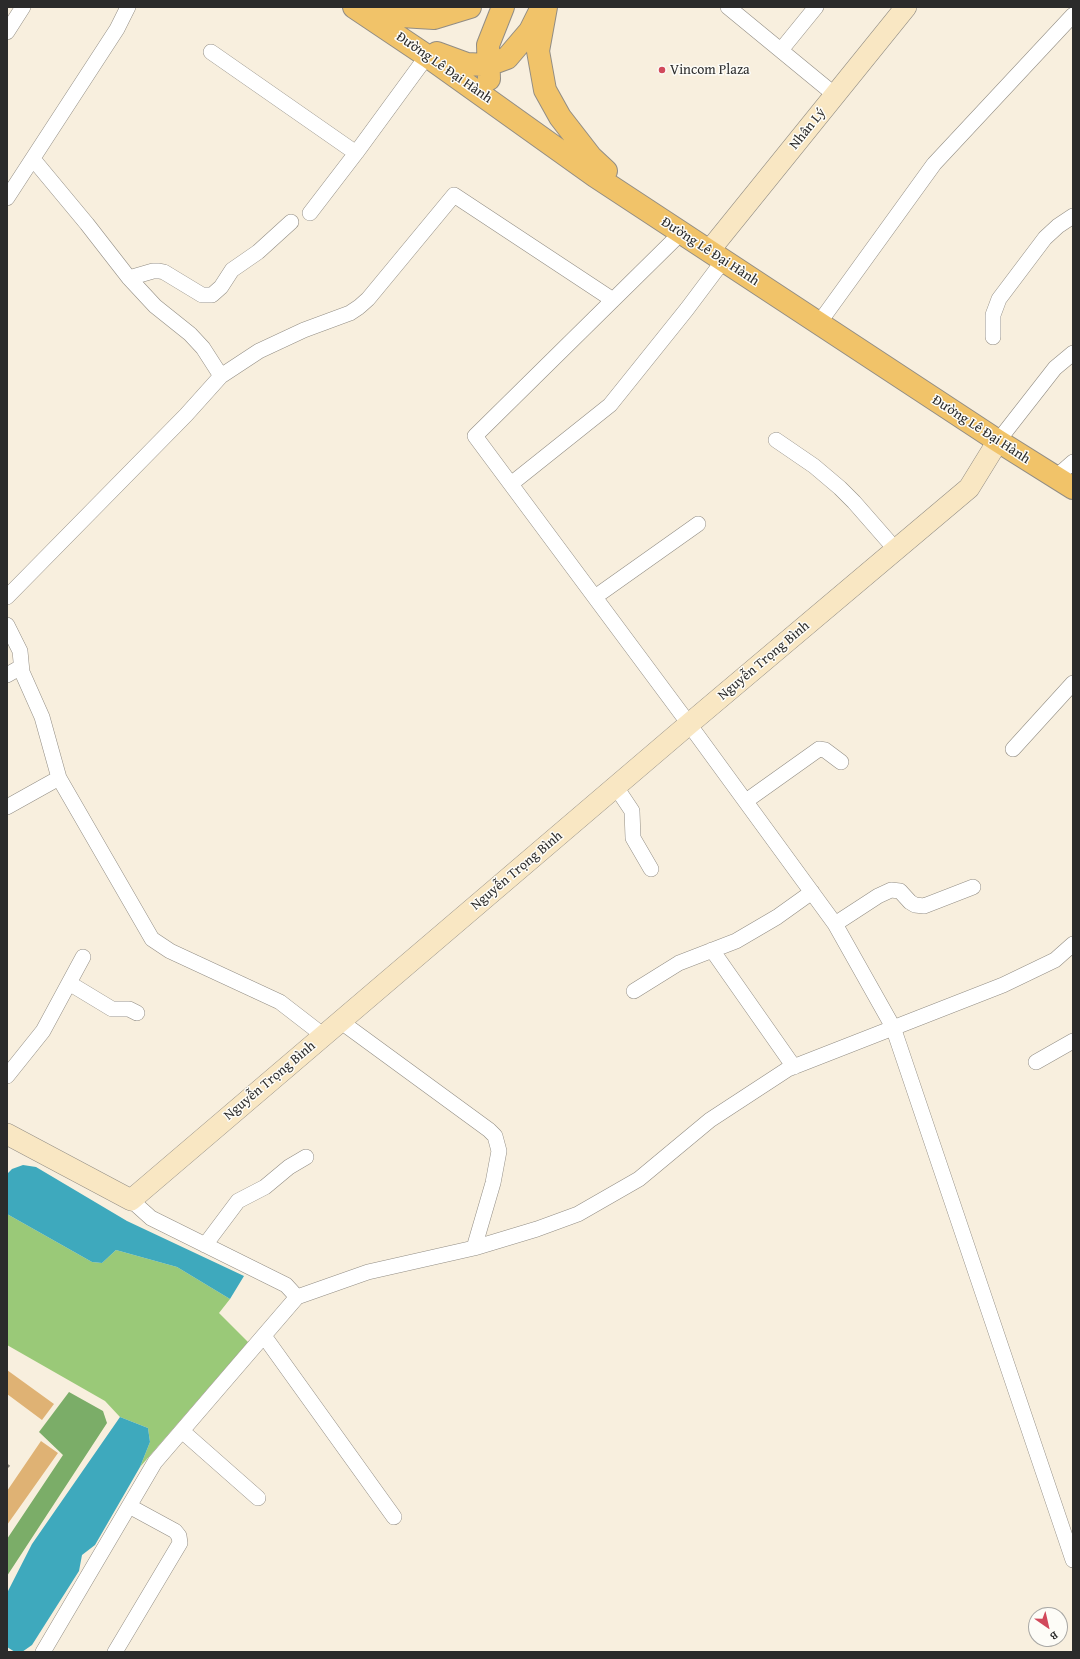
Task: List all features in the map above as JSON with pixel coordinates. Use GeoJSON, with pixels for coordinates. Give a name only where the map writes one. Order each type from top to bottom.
{"type":"FeatureCollection","features":[{"type":"Feature","properties":{"kind":"main road","name":"Đường Lê Đại Hành"},"geometry":{"type":"LineString","coordinates":[[354,7],[384,17],[427,56],[533,130],[595,176],[998,441],[1064,482]]}},
{"type":"Feature","properties":{"kind":"main road"},"geometry":{"type":"LineString","coordinates":[[384,17],[401,16],[434,18],[470,7]]}},
{"type":"Feature","properties":{"kind":"main road"},"geometry":{"type":"LineString","coordinates":[[503,7],[488,45],[488,78],[499,98],[533,130]]}},
{"type":"Feature","properties":{"kind":"main road"},"geometry":{"type":"LineString","coordinates":[[384,17],[438,54],[467,64],[488,65],[507,58],[530,31],[542,7]]}},
{"type":"Feature","properties":{"kind":"main road"},"geometry":{"type":"LineString","coordinates":[[546,7],[538,51],[546,90],[560,117],[591,157],[654,215]]}},
{"type":"Feature","properties":{"kind":"street"},"geometry":{"type":"LineString","coordinates":[[7,32],[23,7]]}},
{"type":"Feature","properties":{"kind":"street"},"geometry":{"type":"LineString","coordinates":[[7,198],[117,29],[128,7]]}},
{"type":"Feature","properties":{"kind":"street"},"geometry":{"type":"LineString","coordinates":[[780,50],[816,7]]}},
{"type":"Feature","properties":{"kind":"street","name":"Nhân Lý"},"geometry":{"type":"LineString","coordinates":[[716,256],[835,95],[906,7]]}},
{"type":"Feature","properties":{"kind":"street"},"geometry":{"type":"LineString","coordinates":[[733,9],[835,95]]}},
{"type":"Feature","properties":{"kind":"street"},"geometry":{"type":"LineString","coordinates":[[819,323],[934,164],[1073,16]]}},
{"type":"Feature","properties":{"kind":"street"},"geometry":{"type":"LineString","coordinates":[[211,52],[356,153]]}},
{"type":"Feature","properties":{"kind":"street"},"geometry":{"type":"LineString","coordinates":[[310,213],[427,56]]}},
{"type":"Feature","properties":{"kind":"street"},"geometry":{"type":"LineString","coordinates":[[33,159],[129,278],[155,306],[190,334],[203,348],[221,376]]}},
{"type":"Feature","properties":{"kind":"street"},"geometry":{"type":"LineString","coordinates":[[7,597],[186,415],[221,376],[259,351],[304,330],[350,313],[359,307],[368,299],[454,195],[613,300]]}},
{"type":"Feature","properties":{"kind":"street"},"geometry":{"type":"LineString","coordinates":[[993,337],[993,314],[999,299],[1045,238],[1058,226],[1073,216]]}},
{"type":"Feature","properties":{"kind":"street"},"geometry":{"type":"LineString","coordinates":[[129,278],[148,272],[164,272],[202,295],[212,295],[221,287],[232,270],[258,252],[291,222]]}},
{"type":"Feature","properties":{"kind":"street"},"geometry":{"type":"LineString","coordinates":[[681,233],[475,436],[595,596],[835,924],[893,1027],[1073,1560]]}},
{"type":"Feature","properties":{"kind":"street"},"geometry":{"type":"LineString","coordinates":[[511,484],[610,405],[687,309],[716,256]]}},
{"type":"Feature","properties":{"kind":"street"},"geometry":{"type":"LineString","coordinates":[[998,441],[1055,368],[1073,353]]}},
{"type":"Feature","properties":{"kind":"street"},"geometry":{"type":"LineString","coordinates":[[776,440],[814,466],[840,488],[896,550]]}},
{"type":"Feature","properties":{"kind":"street","name":"Nguyễn Trọng Bình"},"geometry":{"type":"LineString","coordinates":[[131,1200],[689,724],[970,488],[998,441]]}},
{"type":"Feature","properties":{"kind":"street"},"geometry":{"type":"LineString","coordinates":[[1064,482],[1073,462]]}},
{"type":"Feature","properties":{"kind":"street"},"geometry":{"type":"LineString","coordinates":[[595,596],[698,524]]}},
{"type":"Feature","properties":{"kind":"street"},"geometry":{"type":"LineString","coordinates":[[7,625],[20,651],[22,660],[20,667],[42,717],[59,778],[145,928],[156,943],[170,951],[280,1002],[302,1017],[324,1036]]}},
{"type":"Feature","properties":{"kind":"street"},"geometry":{"type":"LineString","coordinates":[[7,675],[20,667]]}},
{"type":"Feature","properties":{"kind":"street"},"geometry":{"type":"LineString","coordinates":[[1013,749],[1073,683]]}},
{"type":"Feature","properties":{"kind":"street"},"geometry":{"type":"LineString","coordinates":[[746,801],[819,750],[825,750],[841,762]]}},
{"type":"Feature","properties":{"kind":"street"},"geometry":{"type":"LineString","coordinates":[[7,807],[59,778]]}},
{"type":"Feature","properties":{"kind":"street"},"geometry":{"type":"LineString","coordinates":[[616,787],[632,811],[633,838],[651,869]]}},
{"type":"Feature","properties":{"kind":"street"},"geometry":{"type":"LineString","coordinates":[[835,924],[878,896],[891,890],[900,891],[910,902],[915,905],[924,906],[973,887]]}},
{"type":"Feature","properties":{"kind":"street"},"geometry":{"type":"LineString","coordinates":[[634,991],[679,963],[736,941],[754,931],[812,892]]}},
{"type":"Feature","properties":{"kind":"street"},"geometry":{"type":"LineString","coordinates":[[42,1652],[155,1462],[297,1297],[368,1272],[474,1248],[537,1229],[578,1214],[640,1179],[710,1120],[788,1069],[1003,985],[1055,960],[1073,944]]}},
{"type":"Feature","properties":{"kind":"street"},"geometry":{"type":"LineString","coordinates":[[712,950],[794,1067]]}},
{"type":"Feature","properties":{"kind":"street"},"geometry":{"type":"LineString","coordinates":[[7,1076],[44,1031],[83,957]]}},
{"type":"Feature","properties":{"kind":"street"},"geometry":{"type":"LineString","coordinates":[[69,983],[112,1009],[129,1009],[137,1013]]}},
{"type":"Feature","properties":{"kind":"street"},"geometry":{"type":"LineString","coordinates":[[340,1021],[490,1130],[495,1136],[499,1151],[493,1183],[474,1248]]}},
{"type":"Feature","properties":{"kind":"street"},"geometry":{"type":"LineString","coordinates":[[1036,1062],[1073,1042]]}},
{"type":"Feature","properties":{"kind":"street"},"geometry":{"type":"LineString","coordinates":[[9,1139],[131,1200],[151,1218],[286,1285],[297,1297]]}},
{"type":"Feature","properties":{"kind":"street"},"geometry":{"type":"LineString","coordinates":[[206,1245],[238,1201],[265,1187],[289,1167],[306,1157]]}},
{"type":"Feature","properties":{"kind":"street"},"geometry":{"type":"LineString","coordinates":[[264,1336],[394,1518]]}},
{"type":"Feature","properties":{"kind":"street"},"geometry":{"type":"LineString","coordinates":[[182,1431],[258,1498]]}},
{"type":"Feature","properties":{"kind":"street"},"geometry":{"type":"LineString","coordinates":[[115,1652],[180,1543],[179,1536],[175,1531],[129,1506]]}},
{"type":"Feature","properties":{"kind":"path"},"geometry":{"type":"LineString","coordinates":[[7,1465],[11,1468]]}},
{"type":"Feature","properties":{"kind":"green space"},"geometry":{"type":"Polygon","coordinates":[[[7,1214],[92,1262],[102,1263],[116,1250],[177,1267],[230,1299],[219,1313],[248,1342],[140,1467],[150,1442],[148,1428],[120,1417],[105,1401],[7,1345],[7,1214]]]}},
{"type":"Feature","properties":{"kind":"green space"},"geometry":{"type":"Polygon","coordinates":[[[69,1392],[103,1411],[107,1423],[7,1576],[7,1539],[63,1455],[39,1432],[69,1392]]]}},
{"type":"Feature","properties":{"kind":"water"},"geometry":{"type":"Polygon","coordinates":[[[23,1165],[36,1167],[127,1221],[244,1276],[230,1299],[177,1267],[116,1250],[102,1263],[92,1262],[7,1214],[7,1174],[12,1169],[23,1165]]]}},
{"type":"Feature","properties":{"kind":"water"},"geometry":{"type":"Polygon","coordinates":[[[120,1417],[148,1428],[150,1442],[140,1467],[95,1545],[82,1555],[79,1571],[32,1645],[22,1652],[15,1652],[7,1647],[7,1593],[32,1544],[120,1417]]]}},
{"type":"Feature","properties":{"kind":"building"},"geometry":{"type":"Polygon","coordinates":[[[7,1370],[54,1404],[42,1420],[7,1394],[7,1370]]]}},
{"type":"Feature","properties":{"kind":"building"},"geometry":{"type":"Polygon","coordinates":[[[41,1441],[58,1453],[7,1525],[7,1491],[41,1441]]]}},
{"type":"Feature","properties":{"kind":"place","name":"Vincom Plaza"},"geometry":{"type":"Point","coordinates":[662,70]}}]}
